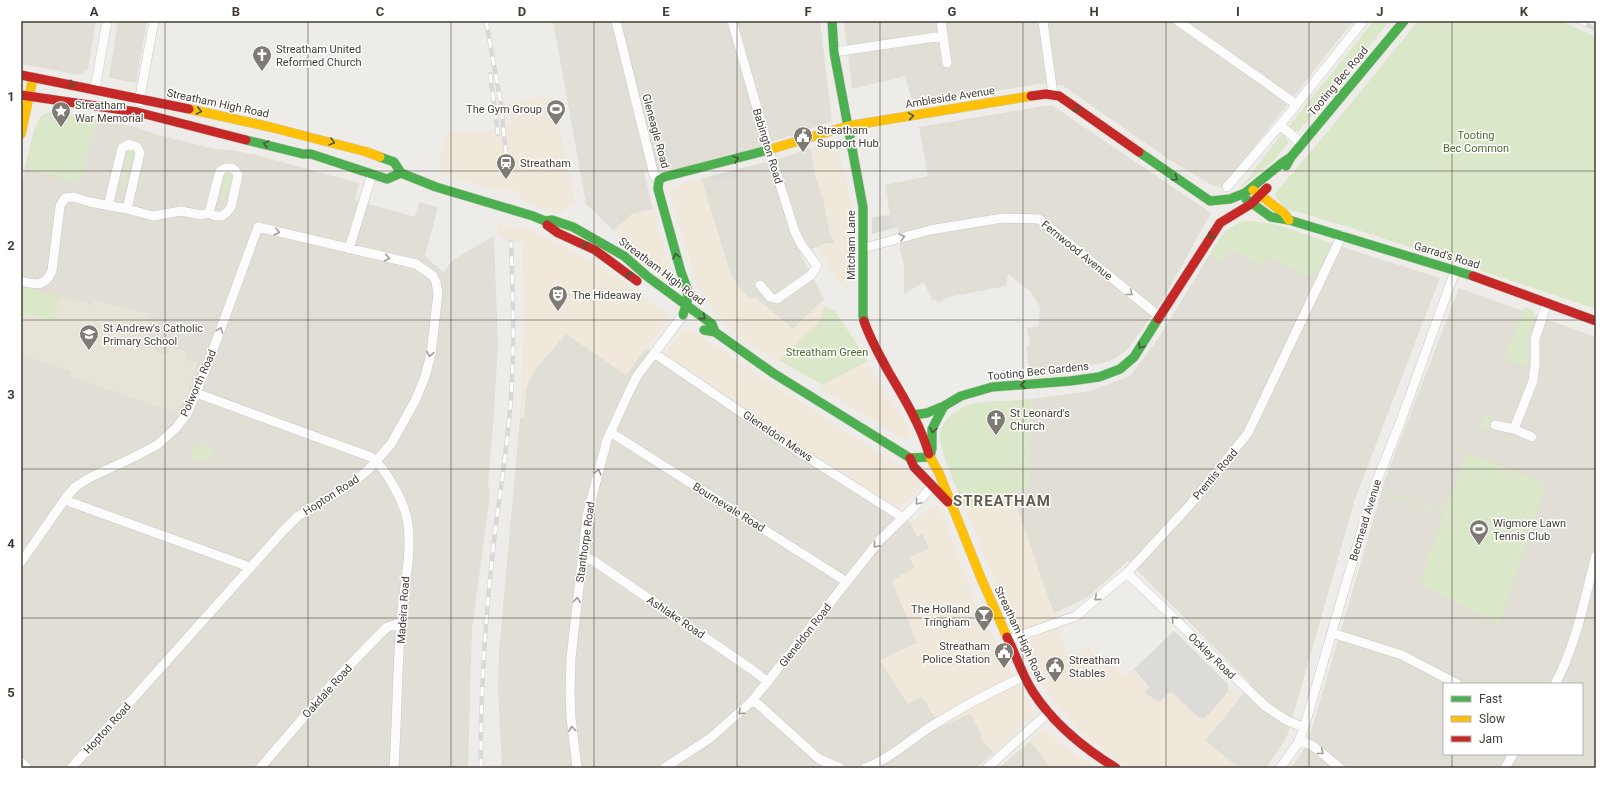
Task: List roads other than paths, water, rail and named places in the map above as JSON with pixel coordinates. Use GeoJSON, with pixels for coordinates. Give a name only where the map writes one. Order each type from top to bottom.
{"type":"FeatureCollection","features":[{"type":"Feature","properties":{"kind":"main road","name":"Mitcham Lane"},"geometry":{"type":"LineString","coordinates":[[832,21],[834,52],[863,207],[864,248],[862,299],[864,316],[869,337],[914,415],[924,437],[930,456]]}},
{"type":"Feature","properties":{"kind":"main road","name":"Tooting Bec Road"},"geometry":{"type":"LineString","coordinates":[[1247,200],[1284,169],[1291,157],[1404,21]]}},
{"type":"Feature","properties":{"kind":"main road","name":"Streatham High Road"},"geometry":{"type":"LineString","coordinates":[[21,75],[140,98],[270,127],[383,157],[394,162],[401,173],[436,187],[545,221],[552,220],[566,224],[586,233],[624,256],[660,286],[687,315],[706,331],[715,332],[748,357],[910,458],[914,467],[942,498],[951,504]]}},
{"type":"Feature","properties":{"kind":"main road"},"geometry":{"type":"LineString","coordinates":[[21,134],[25,96],[34,78]]}},
{"type":"Feature","properties":{"kind":"main road","name":"Ambleside Avenue"},"geometry":{"type":"LineString","coordinates":[[659,180],[664,177],[769,150],[848,126],[1026,97],[1053,94]]}},
{"type":"Feature","properties":{"kind":"main road"},"geometry":{"type":"LineString","coordinates":[[1053,94],[1059,96],[1210,202],[1220,218],[1220,223]]}},
{"type":"Feature","properties":{"kind":"main road"},"geometry":{"type":"LineString","coordinates":[[25,96],[137,112],[303,154],[311,154],[387,179],[401,173]]}},
{"type":"Feature","properties":{"kind":"main road","name":"Gleneagle Road"},"geometry":{"type":"LineString","coordinates":[[659,180],[658,189],[681,272],[688,290],[689,296],[687,315]]}},
{"type":"Feature","properties":{"kind":"main road","name":"Garrad's Road"},"geometry":{"type":"LineString","coordinates":[[1256,192],[1284,213],[1289,220]]}},
{"type":"Feature","properties":{"kind":"main road"},"geometry":{"type":"LineString","coordinates":[[1210,202],[1247,200]]}},
{"type":"Feature","properties":{"kind":"main road","name":"Garrad's Road"},"geometry":{"type":"LineString","coordinates":[[1247,200],[1271,217],[1289,220],[1342,235],[1484,279],[1596,322]]}},
{"type":"Feature","properties":{"kind":"main road","name":"Tooting Bec Gardens"},"geometry":{"type":"LineString","coordinates":[[914,415],[927,413],[970,392],[992,387],[1070,381],[1099,377],[1120,369],[1134,357],[1220,223],[1247,200]]}},
{"type":"Feature","properties":{"kind":"main road","name":"Streatham High Road"},"geometry":{"type":"LineString","coordinates":[[545,221],[548,227],[580,242],[606,258],[647,289]]}},
{"type":"Feature","properties":{"kind":"main road"},"geometry":{"type":"LineString","coordinates":[[660,286],[670,286],[681,272]]}},
{"type":"Feature","properties":{"kind":"main road","name":"Streatham High Road"},"geometry":{"type":"LineString","coordinates":[[687,315],[712,324],[715,332]]}},
{"type":"Feature","properties":{"kind":"main road"},"geometry":{"type":"LineString","coordinates":[[910,458],[930,456],[932,448],[932,429],[944,406]]}},
{"type":"Feature","properties":{"kind":"main road","name":"Streatham High Road"},"geometry":{"type":"LineString","coordinates":[[930,456],[939,473],[1008,640],[1037,697],[1061,725],[1100,758],[1116,768]]}},
{"type":"Feature","properties":{"kind":"street"},"geometry":{"type":"LineString","coordinates":[[95,89],[106,21]]}},
{"type":"Feature","properties":{"kind":"street"},"geometry":{"type":"LineString","coordinates":[[137,112],[154,21]]}},
{"type":"Feature","properties":{"kind":"street","name":"Gleneagle Road"},"geometry":{"type":"LineString","coordinates":[[616,21],[654,175],[659,180]]}},
{"type":"Feature","properties":{"kind":"street","name":"Babington Road"},"geometry":{"type":"LineString","coordinates":[[732,21],[769,150],[795,232],[801,244],[817,266],[811,275],[777,299],[770,297],[760,285]]}},
{"type":"Feature","properties":{"kind":"street"},"geometry":{"type":"LineString","coordinates":[[942,21],[947,63]]}},
{"type":"Feature","properties":{"kind":"street"},"geometry":{"type":"LineString","coordinates":[[1043,21],[1053,94]]}},
{"type":"Feature","properties":{"kind":"street"},"geometry":{"type":"LineString","coordinates":[[1178,21],[1296,104]]}},
{"type":"Feature","properties":{"kind":"street"},"geometry":{"type":"LineString","coordinates":[[1227,187],[1280,125],[1363,21]]}},
{"type":"Feature","properties":{"kind":"street"},"geometry":{"type":"LineString","coordinates":[[834,52],[943,36]]}},
{"type":"Feature","properties":{"kind":"street"},"geometry":{"type":"LineString","coordinates":[[1280,125],[1302,144]]}},
{"type":"Feature","properties":{"kind":"street"},"geometry":{"type":"LineString","coordinates":[[108,206],[122,148],[133,145],[139,149],[140,153],[127,209]]}},
{"type":"Feature","properties":{"kind":"street"},"geometry":{"type":"LineString","coordinates":[[21,281],[39,284],[49,280],[52,271],[60,206],[65,198],[74,197],[153,216],[181,211],[201,215],[209,213],[215,216],[222,216],[231,207],[238,175],[232,168],[225,168],[220,171],[209,213]]}},
{"type":"Feature","properties":{"kind":"street"},"geometry":{"type":"LineString","coordinates":[[349,249],[372,174]]}},
{"type":"Feature","properties":{"kind":"street","name":"Fernwood Avenue"},"geometry":{"type":"LineString","coordinates":[[864,248],[930,230],[1003,218],[1039,219],[1160,317]]}},
{"type":"Feature","properties":{"kind":"street","name":"Polworth Road"},"geometry":{"type":"LineString","coordinates":[[21,562],[75,487],[89,478],[134,458],[157,445],[176,428],[188,412],[258,227],[349,249]]}},
{"type":"Feature","properties":{"kind":"street","name":"Prentis Road"},"geometry":{"type":"LineString","coordinates":[[1008,640],[1076,616],[1127,573],[1189,506],[1248,433],[1342,235]]}},
{"type":"Feature","properties":{"kind":"street","name":"Hopton Road"},"geometry":{"type":"LineString","coordinates":[[71,768],[283,530],[298,516],[348,486],[376,461],[391,444],[415,401],[425,377],[431,354],[438,293],[436,282],[433,276],[416,264],[349,249]]}},
{"type":"Feature","properties":{"kind":"street","name":"Becmead Avenue"},"geometry":{"type":"LineString","coordinates":[[1280,768],[1299,740],[1304,728],[1374,488],[1400,424],[1456,271]]}},
{"type":"Feature","properties":{"kind":"street"},"geometry":{"type":"LineString","coordinates":[[1514,429],[1533,381],[1535,365],[1535,339],[1547,303]]}},
{"type":"Feature","properties":{"kind":"street","name":"Stanthorpe Road"},"geometry":{"type":"LineString","coordinates":[[577,768],[571,718],[571,658],[587,516],[602,454],[610,432],[637,376],[654,353],[687,315]]}},
{"type":"Feature","properties":{"kind":"street","name":"Gleneldon Mews"},"geometry":{"type":"LineString","coordinates":[[654,353],[798,450],[902,517]]}},
{"type":"Feature","properties":{"kind":"street"},"geometry":{"type":"LineString","coordinates":[[196,393],[371,457],[376,461]]}},
{"type":"Feature","properties":{"kind":"street"},"geometry":{"type":"LineString","coordinates":[[1494,425],[1514,429],[1532,437]]}},
{"type":"Feature","properties":{"kind":"street","name":"Bournevale Road"},"geometry":{"type":"LineString","coordinates":[[610,432],[847,582]]}},
{"type":"Feature","properties":{"kind":"street","name":"Madeira Road"},"geometry":{"type":"LineString","coordinates":[[376,461],[396,492],[404,509],[408,525],[408,545],[401,622],[394,768]]}},
{"type":"Feature","properties":{"kind":"street","name":"Gleneldon Road"},"geometry":{"type":"LineString","coordinates":[[664,768],[709,739],[752,701],[879,541],[915,506],[932,486]]}},
{"type":"Feature","properties":{"kind":"street"},"geometry":{"type":"LineString","coordinates":[[65,499],[249,568]]}},
{"type":"Feature","properties":{"kind":"street","name":"Ashlake Road"},"geometry":{"type":"LineString","coordinates":[[582,556],[594,561],[768,682]]}},
{"type":"Feature","properties":{"kind":"street"},"geometry":{"type":"LineString","coordinates":[[1556,683],[1564,667],[1576,636],[1596,556]]}},
{"type":"Feature","properties":{"kind":"street","name":"Ockley Road"},"geometry":{"type":"LineString","coordinates":[[1127,573],[1265,706],[1286,720],[1304,728]]}},
{"type":"Feature","properties":{"kind":"street","name":"Oakdale Road"},"geometry":{"type":"LineString","coordinates":[[260,768],[340,676],[386,627],[401,622]]}},
{"type":"Feature","properties":{"kind":"street"},"geometry":{"type":"LineString","coordinates":[[1332,633],[1402,655],[1455,683]]}},
{"type":"Feature","properties":{"kind":"street"},"geometry":{"type":"LineString","coordinates":[[865,768],[876,764],[930,727],[958,710],[1025,676]]}},
{"type":"Feature","properties":{"kind":"street"},"geometry":{"type":"LineString","coordinates":[[752,701],[758,704],[819,759],[840,768]]}},
{"type":"Feature","properties":{"kind":"street"},"geometry":{"type":"LineString","coordinates":[[987,768],[1049,712]]}},
{"type":"Feature","properties":{"kind":"street"},"geometry":{"type":"LineString","coordinates":[[1299,740],[1313,746],[1340,768]]}},
{"type":"Feature","properties":{"kind":"street"},"geometry":{"type":"LineString","coordinates":[[1505,768],[1512,755]]}},
{"type":"Feature","properties":{"kind":"street"},"geometry":{"type":"LineString","coordinates":[[21,762],[27,768]]}},
{"type":"Feature","properties":{"kind":"railway"},"geometry":{"type":"LineString","coordinates":[[486,21],[501,104],[507,165]]}},
{"type":"Feature","properties":{"kind":"railway"},"geometry":{"type":"LineString","coordinates":[[1578,21],[1596,29]]}},
{"type":"Feature","properties":{"kind":"railway"},"geometry":{"type":"LineString","coordinates":[[490,74],[498,134]]}},
{"type":"Feature","properties":{"kind":"railway"},"geometry":{"type":"LineString","coordinates":[[481,768],[486,620],[512,388],[513,326],[511,242]]}},
{"type":"Feature","properties":{"kind":"place","name":"Streatham United Reformed Church"},"geometry":{"type":"Point","coordinates":[262,72]}},
{"type":"Feature","properties":{"kind":"place","name":"The Gym Group"},"geometry":{"type":"Point","coordinates":[556,126]}},
{"type":"Feature","properties":{"kind":"place","name":"Streatham War Memorial"},"geometry":{"type":"Point","coordinates":[61,128]}},
{"type":"Feature","properties":{"kind":"place","name":"Streatham Support Hub"},"geometry":{"type":"Point","coordinates":[803,153]}},
{"type":"Feature","properties":{"kind":"place","name":"Streatham"},"geometry":{"type":"Point","coordinates":[506,180]}},
{"type":"Feature","properties":{"kind":"place","name":"The Hideaway"},"geometry":{"type":"Point","coordinates":[558,312]}},
{"type":"Feature","properties":{"kind":"place","name":"St Andrew's Catholic Primary School"},"geometry":{"type":"Point","coordinates":[89,351]}},
{"type":"Feature","properties":{"kind":"place","name":"St Leonard's Church"},"geometry":{"type":"Point","coordinates":[996,436]}},
{"type":"Feature","properties":{"kind":"place","name":"Wigmore Lawn Tennis Club"},"geometry":{"type":"Point","coordinates":[1479,546]}},
{"type":"Feature","properties":{"kind":"place","name":"The Holland Tringham"},"geometry":{"type":"Point","coordinates":[984,632]}},
{"type":"Feature","properties":{"kind":"place","name":"Streatham Police Station"},"geometry":{"type":"Point","coordinates":[1004,669]}},
{"type":"Feature","properties":{"kind":"place","name":"Streatham Stables"},"geometry":{"type":"Point","coordinates":[1055,683]}},
{"type":"Feature","properties":{"kind":"district","name":"STREATHAM"},"geometry":{"type":"Point","coordinates":[1002,501]}},
{"type":"Feature","properties":{"kind":"park label","name":"Tooting Bec Common"},"geometry":{"type":"Point","coordinates":[1476,141]}},
{"type":"Feature","properties":{"kind":"park label","name":"Streatham Green"},"geometry":{"type":"Point","coordinates":[827,352]}}]}
